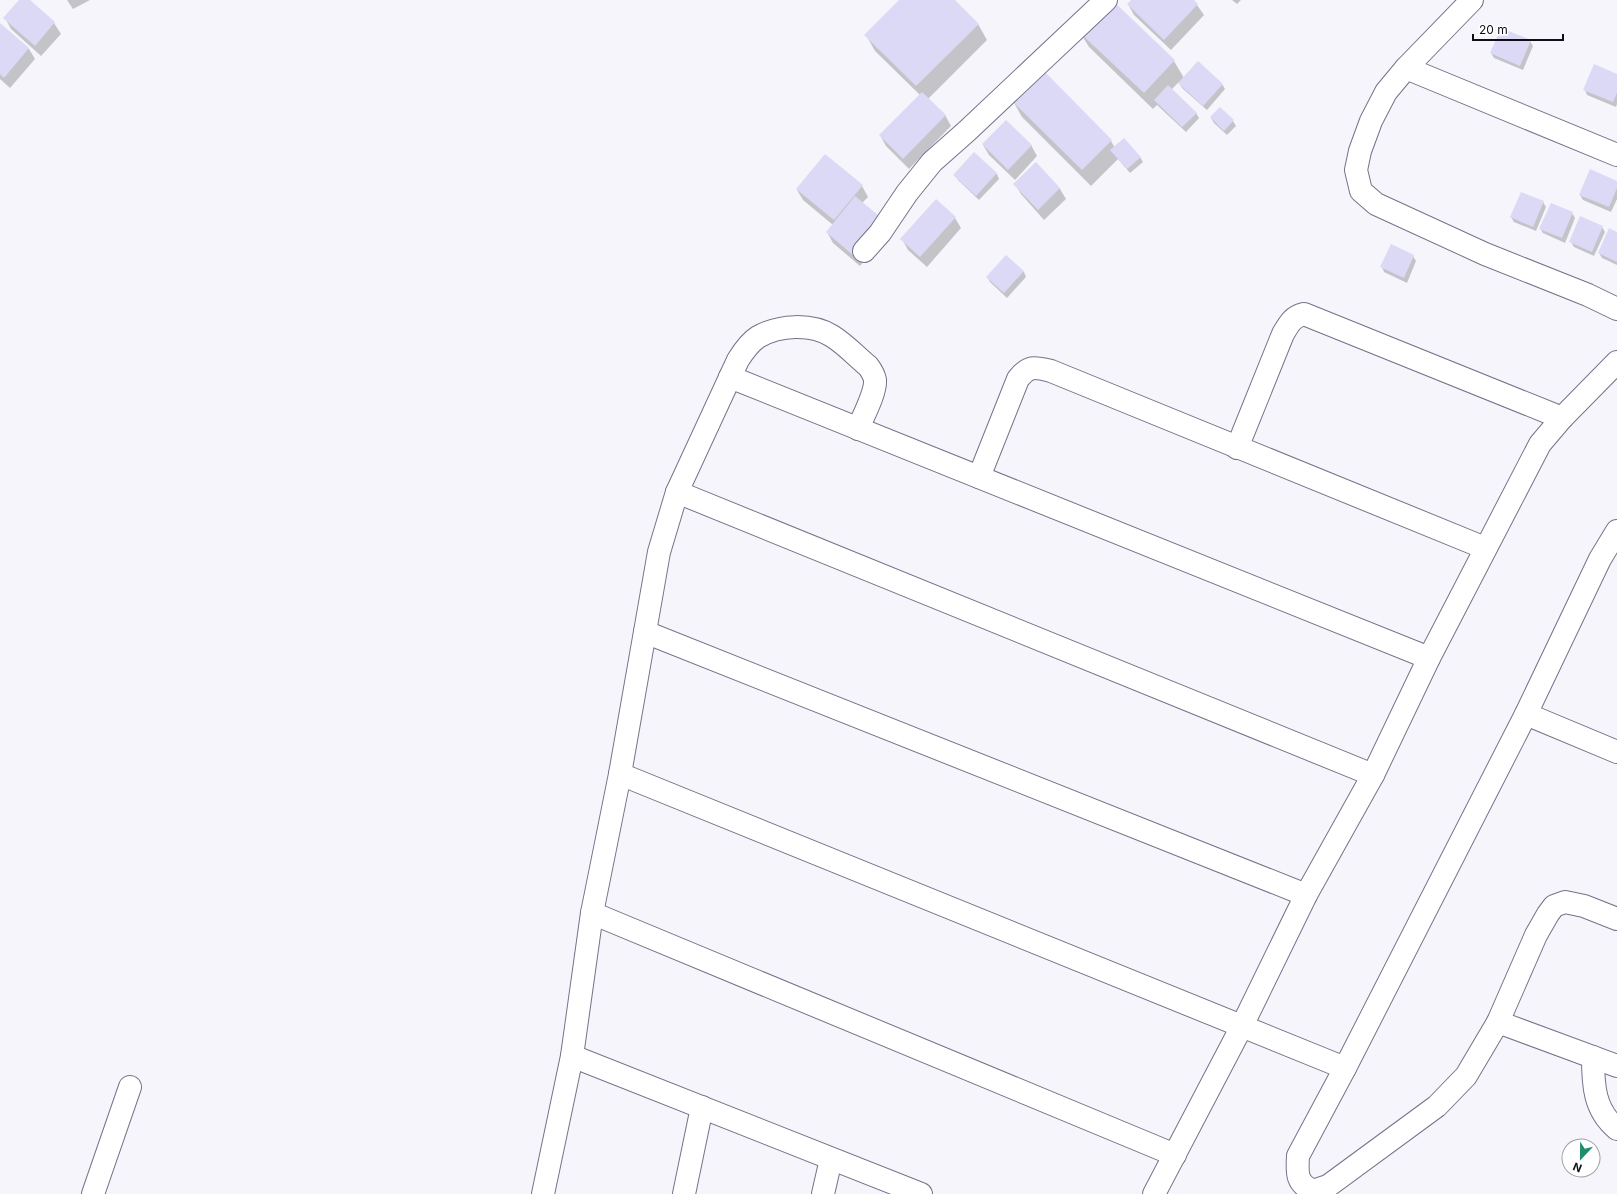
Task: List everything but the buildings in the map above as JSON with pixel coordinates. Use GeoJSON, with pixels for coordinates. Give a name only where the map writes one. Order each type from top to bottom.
{"type":"FeatureCollection","features":[{"type":"Feature","properties":{"kind":"street"},"geometry":{"type":"LineString","coordinates":[[864,251],[880,233],[907,193],[932,162],[1106,0]]}},
{"type":"Feature","properties":{"kind":"street"},"geometry":{"type":"LineString","coordinates":[[1472,0],[1406,68],[1386,92],[1371,121],[1360,151],[1356,170],[1361,191],[1376,204],[1485,254],[1588,295],[1617,309]]}},
{"type":"Feature","properties":{"kind":"street"},"geometry":{"type":"LineString","coordinates":[[1406,68],[1617,155]]}},
{"type":"Feature","properties":{"kind":"street"},"geometry":{"type":"LineString","coordinates":[[1237,448],[1283,334],[1292,320],[1297,316],[1304,314],[1562,418]]}},
{"type":"Feature","properties":{"kind":"street"},"geometry":{"type":"LineString","coordinates":[[543,1194],[572,1056],[592,913],[620,774],[659,552],[677,492],[738,360],[758,337],[782,328],[803,327],[818,330],[832,336],[872,371],[875,380],[874,389],[858,429]]}},
{"type":"Feature","properties":{"kind":"street"},"geometry":{"type":"LineString","coordinates":[[1154,1194],[1242,1026],[1306,895],[1373,775],[1429,658],[1540,444],[1562,418],[1617,362]]}},
{"type":"Feature","properties":{"kind":"street"},"geometry":{"type":"LineString","coordinates":[[979,477],[1018,379],[1024,371],[1034,367],[1051,371],[1485,548]]}},
{"type":"Feature","properties":{"kind":"street"},"geometry":{"type":"LineString","coordinates":[[730,377],[1429,658]]}},
{"type":"Feature","properties":{"kind":"street"},"geometry":{"type":"LineString","coordinates":[[677,492],[1373,775]]}},
{"type":"Feature","properties":{"kind":"street"},"geometry":{"type":"LineString","coordinates":[[1617,531],[1600,559],[1526,714],[1345,1068],[1298,1156],[1297,1168],[1299,1179],[1305,1187],[1313,1191],[1328,1186],[1437,1106],[1466,1076],[1498,1022],[1536,935],[1554,906],[1565,902],[1584,906],[1617,919]]}},
{"type":"Feature","properties":{"kind":"street"},"geometry":{"type":"LineString","coordinates":[[645,632],[1306,895]]}},
{"type":"Feature","properties":{"kind":"street"},"geometry":{"type":"LineString","coordinates":[[1526,714],[1617,752]]}},
{"type":"Feature","properties":{"kind":"street"},"geometry":{"type":"LineString","coordinates":[[620,774],[1345,1068]]}},
{"type":"Feature","properties":{"kind":"street"},"geometry":{"type":"LineString","coordinates":[[592,913],[1175,1155]]}},
{"type":"Feature","properties":{"kind":"street"},"geometry":{"type":"LineString","coordinates":[[1498,1022],[1617,1066]]}},
{"type":"Feature","properties":{"kind":"street"},"geometry":{"type":"LineString","coordinates":[[572,1056],[921,1194]]}},
{"type":"Feature","properties":{"kind":"street"},"geometry":{"type":"LineString","coordinates":[[1593,1057],[1595,1093],[1602,1112],[1610,1123],[1617,1129]]}},
{"type":"Feature","properties":{"kind":"street"},"geometry":{"type":"LineString","coordinates":[[93,1194],[130,1087]]}},
{"type":"Feature","properties":{"kind":"street"},"geometry":{"type":"LineString","coordinates":[[684,1194],[702,1107]]}},
{"type":"Feature","properties":{"kind":"street"},"geometry":{"type":"LineString","coordinates":[[823,1194],[831,1158]]}}]}
